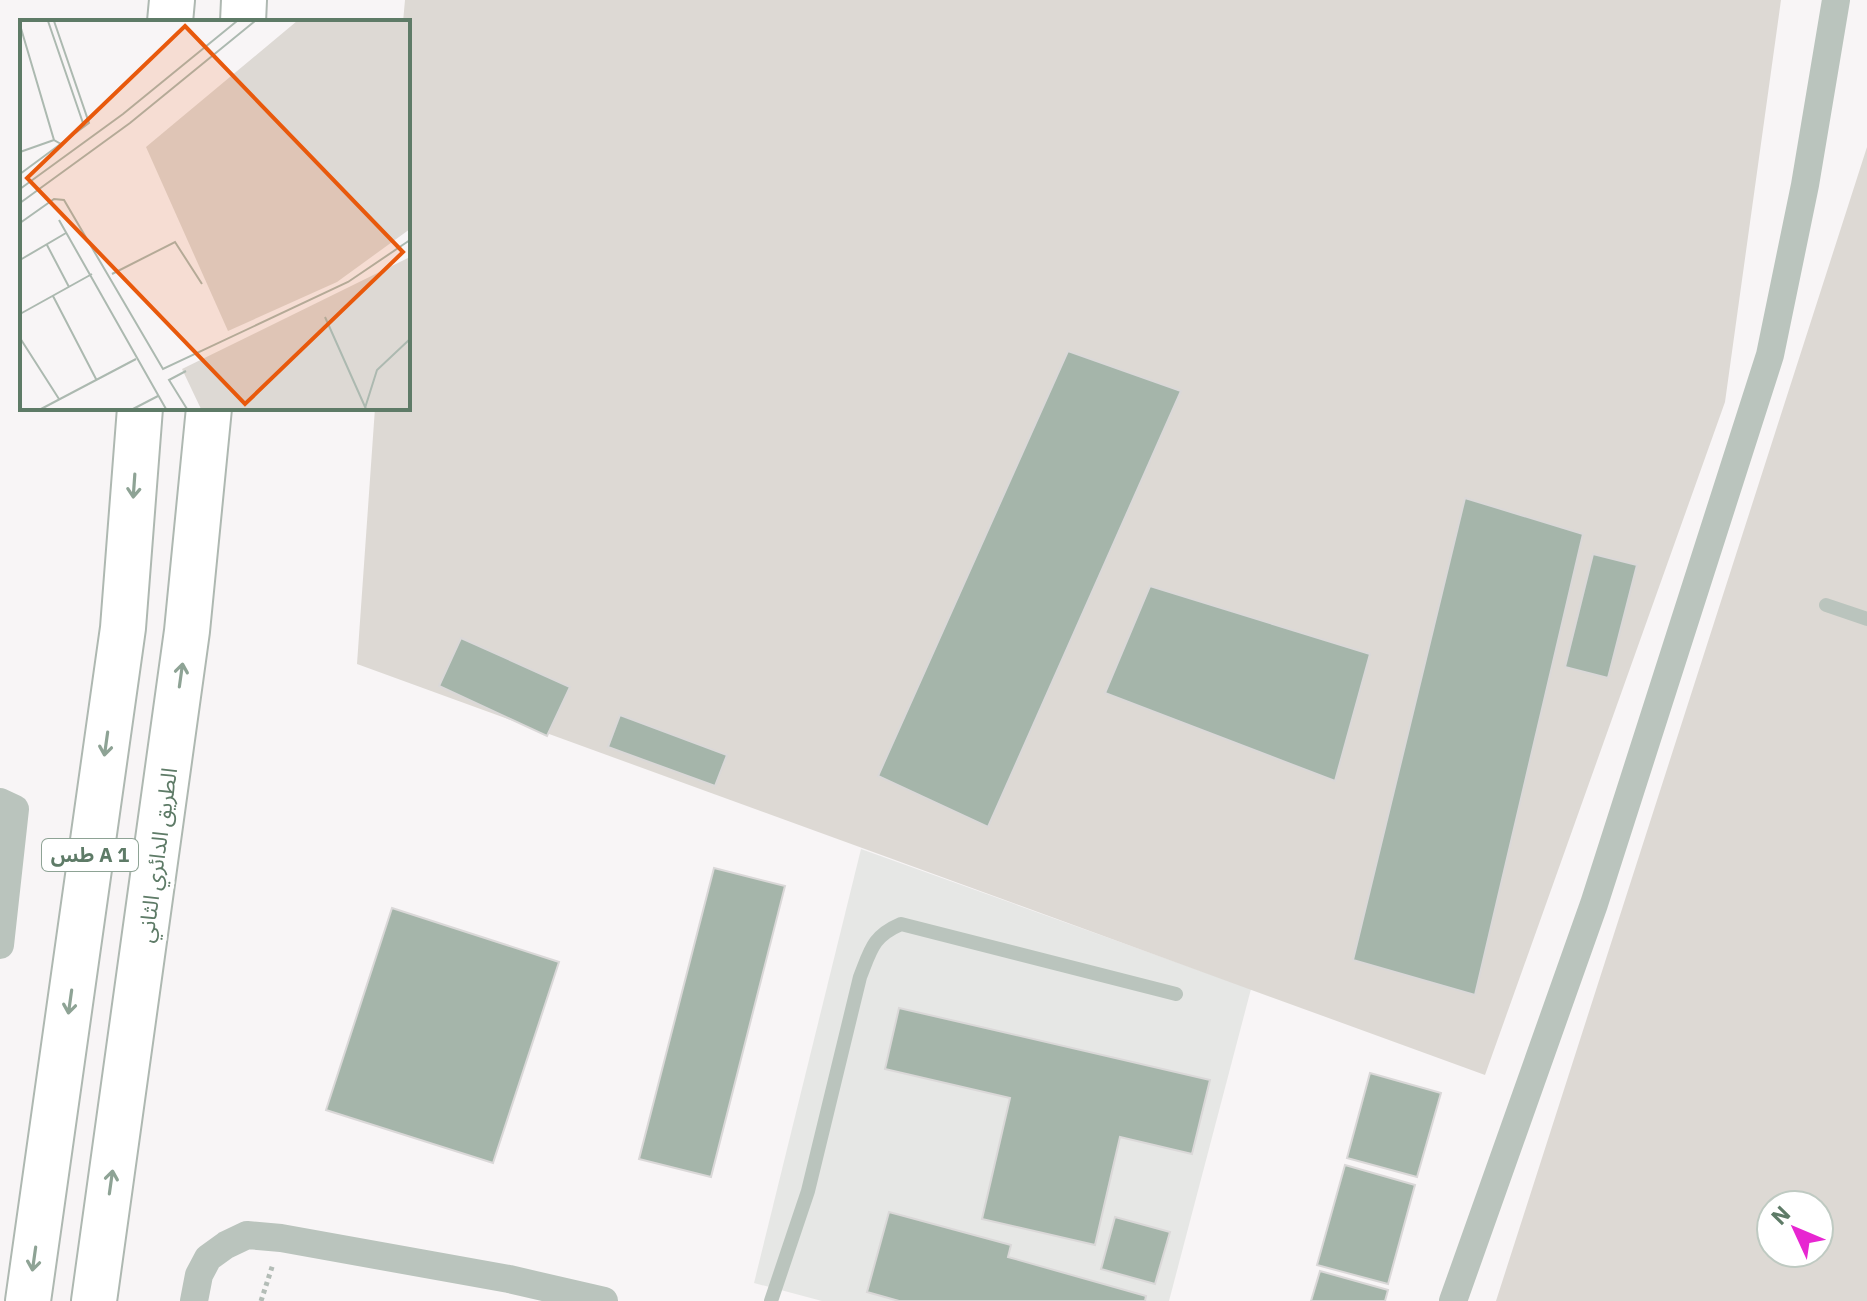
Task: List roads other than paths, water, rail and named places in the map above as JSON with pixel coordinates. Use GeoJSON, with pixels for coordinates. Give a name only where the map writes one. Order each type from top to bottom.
{"type":"FeatureCollection","features":[{"type":"Feature","properties":{"kind":"highway"},"geometry":{"type":"LineString","coordinates":[[170,20],[172,0]]}},
{"type":"Feature","properties":{"kind":"highway"},"geometry":{"type":"LineString","coordinates":[[243,20],[244,0]]}},
{"type":"Feature","properties":{"kind":"highway","name":"طس A 1"},"geometry":{"type":"LineString","coordinates":[[28,1301],[123,628],[140,410]]}},
{"type":"Feature","properties":{"kind":"highway","name":"الطريق الدائري الثاني"},"geometry":{"type":"LineString","coordinates":[[94,1301],[187,631],[209,410]]}},
{"type":"Feature","properties":{"kind":"street"},"geometry":{"type":"LineString","coordinates":[[1453,1301],[1594,904],[1770,355],[1805,185],[1836,0]]}},
{"type":"Feature","properties":{"kind":"street"},"geometry":{"type":"LineString","coordinates":[[0,945],[8,806]]}},
{"type":"Feature","properties":{"kind":"street"},"geometry":{"type":"LineString","coordinates":[[194,1301],[199,1275],[208,1258],[247,1235],[281,1238],[506,1290],[604,1301]]}},
{"type":"Feature","properties":{"kind":"lane"},"geometry":{"type":"LineString","coordinates":[[1826,605],[1867,619]]}},
{"type":"Feature","properties":{"kind":"lane"},"geometry":{"type":"LineString","coordinates":[[771,1301],[808,1191],[860,977],[872,945],[884,931],[901,924],[1176,994]]}}]}
